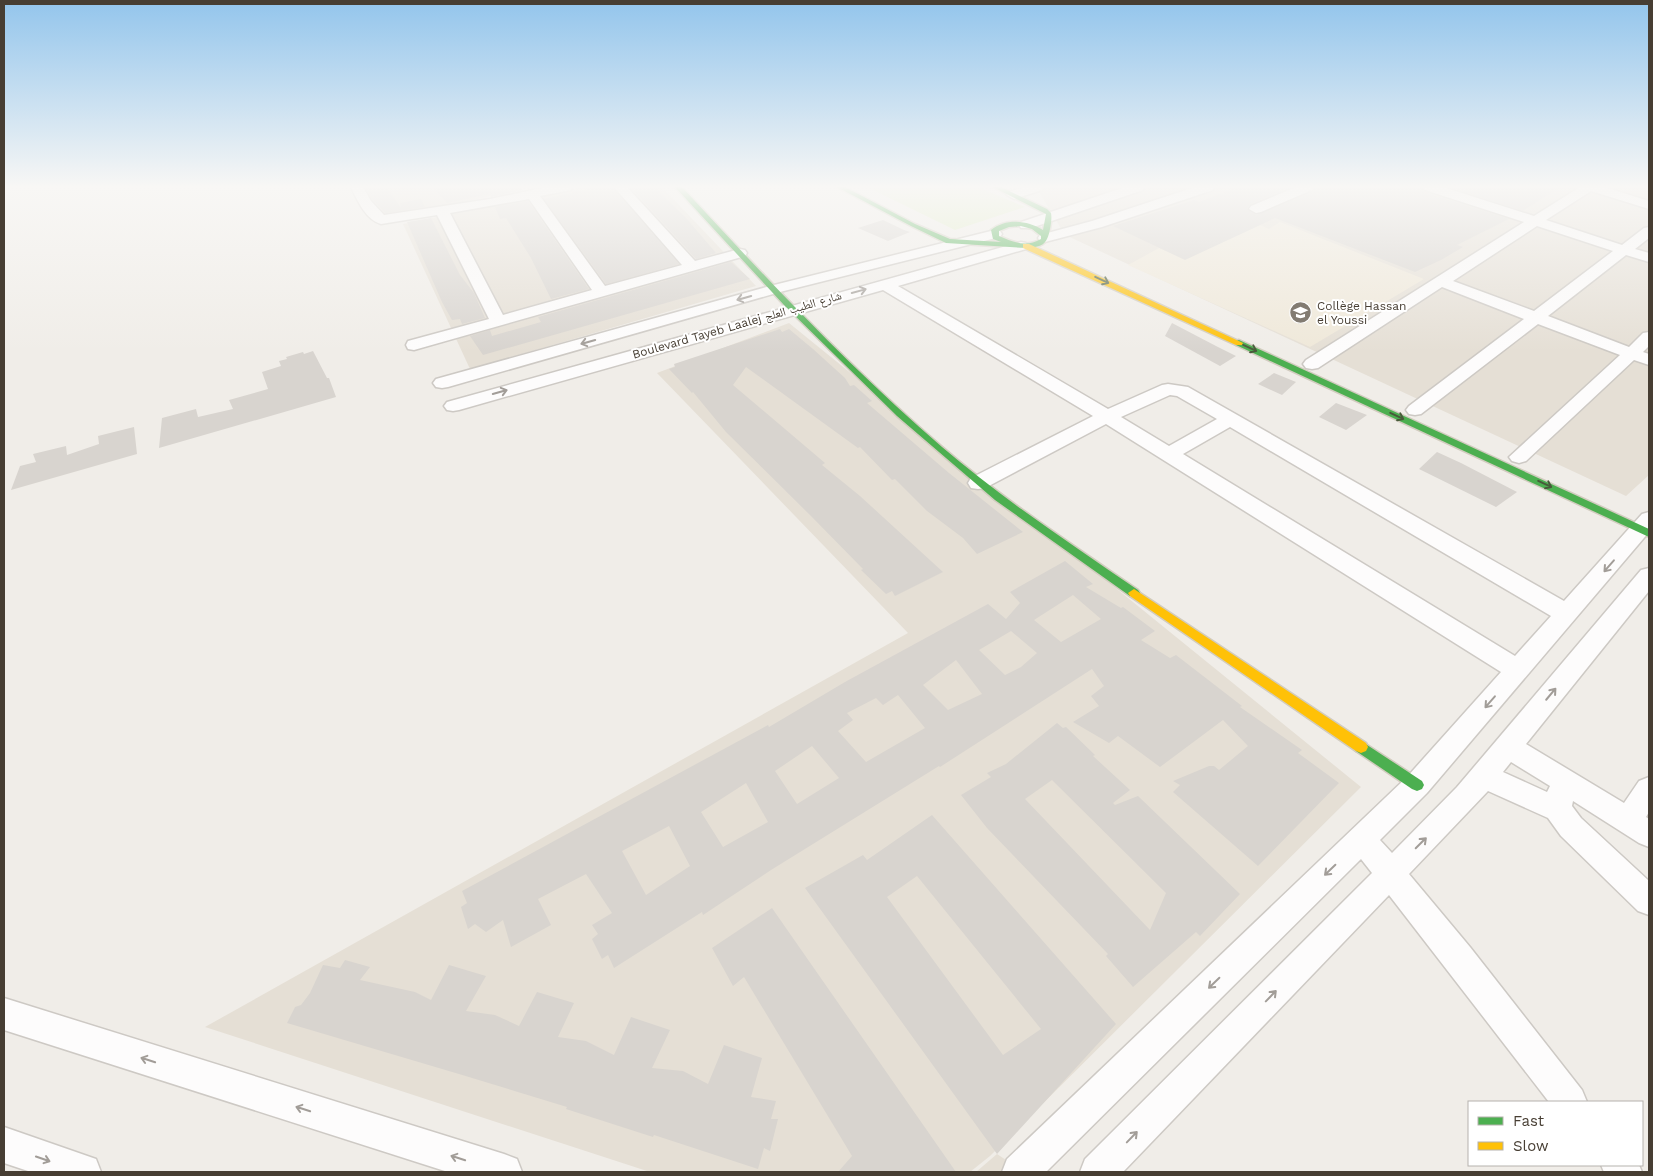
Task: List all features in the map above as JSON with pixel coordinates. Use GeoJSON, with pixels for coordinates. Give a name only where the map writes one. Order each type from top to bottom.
{"type":"FeatureCollection","features":[{"type":"Feature","properties":{"kind":"street"},"geometry":{"type":"LineString","coordinates":[[457,242],[498,321]]}},
{"type":"Feature","properties":{"kind":"street"},"geometry":{"type":"LineString","coordinates":[[566,242],[601,292]]}},
{"type":"Feature","properties":{"kind":"street"},"geometry":{"type":"LineString","coordinates":[[669,242],[691,266]]}},
{"type":"Feature","properties":{"kind":"street"},"geometry":{"type":"LineString","coordinates":[[730,242],[843,361],[978,483],[1027,520],[1417,785]]}},
{"type":"Feature","properties":{"kind":"street"},"geometry":{"type":"LineString","coordinates":[[959,242],[1020,246],[1036,245],[1040,242]]}},
{"type":"Feature","properties":{"kind":"street","name":"Boulevard Tayeb Laalej شارع الطيب العلج"},"geometry":{"type":"LineString","coordinates":[[442,383],[775,289],[959,242]]}},
{"type":"Feature","properties":{"kind":"street"},"geometry":{"type":"LineString","coordinates":[[1004,242],[1020,246],[1106,281],[1646,521],[1417,785],[1020,1172]]}},
{"type":"Feature","properties":{"kind":"street"},"geometry":{"type":"LineString","coordinates":[[1051,242],[1061,248]]}},
{"type":"Feature","properties":{"kind":"street"},"geometry":{"type":"LineString","coordinates":[[1308,361],[1442,282],[1504,242]]}},
{"type":"Feature","properties":{"kind":"street"},"geometry":{"type":"LineString","coordinates":[[1598,242],[1649,258]]}},
{"type":"Feature","properties":{"kind":"street"},"geometry":{"type":"LineString","coordinates":[[1415,410],[1635,242]]}},
{"type":"Feature","properties":{"kind":"street","name":"Boulevard Tayeb Laalej شارع الطيب العلج"},"geometry":{"type":"LineString","coordinates":[[454,406],[1020,246]]}},
{"type":"Feature","properties":{"kind":"street"},"geometry":{"type":"LineString","coordinates":[[414,345],[740,253]]}},
{"type":"Feature","properties":{"kind":"street"},"geometry":{"type":"LineString","coordinates":[[1442,282],[1649,360]]}},
{"type":"Feature","properties":{"kind":"street"},"geometry":{"type":"LineString","coordinates":[[884,284],[1107,416],[1518,670]]}},
{"type":"Feature","properties":{"kind":"street"},"geometry":{"type":"LineString","coordinates":[[1519,457],[1649,337]]}},
{"type":"Feature","properties":{"kind":"street"},"geometry":{"type":"LineString","coordinates":[[1308,361],[1329,371]]}},
{"type":"Feature","properties":{"kind":"street"},"geometry":{"type":"LineString","coordinates":[[978,483],[1107,416],[1160,392],[1175,389],[1567,614]]}},
{"type":"Feature","properties":{"kind":"street"},"geometry":{"type":"LineString","coordinates":[[1168,455],[1228,420]]}},
{"type":"Feature","properties":{"kind":"street"},"geometry":{"type":"LineString","coordinates":[[1098,1172],[1467,796],[1649,576]]}},
{"type":"Feature","properties":{"kind":"street"},"geometry":{"type":"LineString","coordinates":[[1508,746],[1564,797],[1571,827],[1649,901]]}},
{"type":"Feature","properties":{"kind":"street"},"geometry":{"type":"LineString","coordinates":[[1484,776],[1510,789],[1564,797],[1639,828],[1649,789]]}},
{"type":"Feature","properties":{"kind":"street"},"geometry":{"type":"LineString","coordinates":[[1362,839],[1459,958],[1569,1101]]}},
{"type":"Feature","properties":{"kind":"street"},"geometry":{"type":"LineString","coordinates":[[4,1014],[504,1172]]}},
{"type":"Feature","properties":{"kind":"street"},"geometry":{"type":"LineString","coordinates":[[4,1145],[82,1172]]}},
{"type":"Feature","properties":{"kind":"shaded area"},"geometry":{"type":"Polygon","coordinates":[[[411,242],[714,242],[756,286],[470,369],[411,242]]]}},
{"type":"Feature","properties":{"kind":"shaded area"},"geometry":{"type":"Polygon","coordinates":[[[1080,242],[1649,242],[1649,475],[1626,496],[1080,242]]]}},
{"type":"Feature","properties":{"kind":"shaded area","name":"Collège Hassan el Youssi"},"geometry":{"type":"Polygon","coordinates":[[[1223,242],[1330,242],[1424,279],[1310,347],[1128,265],[1159,248],[1185,259],[1223,242]]]}},
{"type":"Feature","properties":{"kind":"shaded area"},"geometry":{"type":"Polygon","coordinates":[[[789,323],[1361,787],[990,1156],[970,1172],[650,1172],[205,1027],[908,633],[657,373],[789,323]]]}},
{"type":"Feature","properties":{"kind":"shaded area"},"geometry":{"type":"Polygon","coordinates":[[[997,1154],[1024,1172],[976,1172],[997,1154]]]}},
{"type":"Feature","properties":{"kind":"building"},"geometry":{"type":"Polygon","coordinates":[[[416,242],[443,242],[460,275],[474,293],[485,318],[462,324],[460,319],[452,320],[416,242]]]}},
{"type":"Feature","properties":{"kind":"building"},"geometry":{"type":"Polygon","coordinates":[[[521,242],[556,242],[589,289],[551,299],[521,242]]]}},
{"type":"Feature","properties":{"kind":"building"},"geometry":{"type":"Polygon","coordinates":[[[575,242],[660,242],[679,264],[606,284],[575,242]]]}},
{"type":"Feature","properties":{"kind":"building"},"geometry":{"type":"Polygon","coordinates":[[[680,242],[706,242],[716,253],[696,259],[680,242]]]}},
{"type":"Feature","properties":{"kind":"building"},"geometry":{"type":"Polygon","coordinates":[[[1147,242],[1224,242],[1185,260],[1147,242]]]}},
{"type":"Feature","properties":{"kind":"building"},"geometry":{"type":"Polygon","coordinates":[[[1337,242],[1463,242],[1457,245],[1463,247],[1415,272],[1337,242]]]}},
{"type":"Feature","properties":{"kind":"building"},"geometry":{"type":"Polygon","coordinates":[[[731,262],[750,279],[483,355],[470,336],[490,330],[492,336],[541,322],[538,317],[731,262]]]}},
{"type":"Feature","properties":{"kind":"building"},"geometry":{"type":"Polygon","coordinates":[[[1172,323],[1236,356],[1220,366],[1165,336],[1172,323]]]}},
{"type":"Feature","properties":{"kind":"building"},"geometry":{"type":"Polygon","coordinates":[[[780,329],[782,332],[789,329],[813,349],[845,378],[850,386],[854,385],[872,401],[867,403],[949,473],[1023,532],[977,554],[963,538],[927,511],[895,479],[892,480],[860,447],[858,448],[746,367],[733,385],[825,463],[822,465],[860,496],[943,572],[895,596],[892,591],[886,594],[726,432],[693,392],[669,369],[675,367],[674,364],[780,329]]]}},
{"type":"Feature","properties":{"kind":"building"},"geometry":{"type":"Polygon","coordinates":[[[313,351],[327,378],[329,378],[336,397],[159,448],[162,418],[196,409],[198,417],[233,409],[229,400],[268,389],[262,372],[281,366],[279,361],[287,359],[286,357],[313,351]]]}},
{"type":"Feature","properties":{"kind":"building"},"geometry":{"type":"Polygon","coordinates":[[[1274,373],[1296,382],[1282,395],[1258,384],[1274,373]]]}},
{"type":"Feature","properties":{"kind":"building"},"geometry":{"type":"Polygon","coordinates":[[[1336,403],[1367,415],[1346,430],[1319,417],[1336,403]]]}},
{"type":"Feature","properties":{"kind":"building"},"geometry":{"type":"Polygon","coordinates":[[[134,427],[137,454],[11,490],[20,466],[36,462],[33,454],[66,446],[67,455],[99,444],[98,436],[134,427]]]}},
{"type":"Feature","properties":{"kind":"building"},"geometry":{"type":"Polygon","coordinates":[[[1437,452],[1517,492],[1496,507],[1419,469],[1437,452]]]}},
{"type":"Feature","properties":{"kind":"building"},"geometry":{"type":"Polygon","coordinates":[[[1065,561],[1093,584],[1086,587],[1121,608],[1123,607],[1155,631],[1141,640],[1170,658],[1176,655],[1242,706],[1240,707],[1302,750],[1298,753],[1339,783],[1258,866],[1173,792],[1180,785],[1173,781],[1209,766],[1214,766],[1219,770],[1248,746],[1223,720],[1160,767],[1118,736],[1109,743],[1073,722],[1099,706],[1091,696],[1104,686],[1092,669],[940,767],[771,870],[703,915],[702,912],[614,968],[608,955],[602,959],[592,939],[598,934],[592,925],[612,913],[586,874],[538,899],[551,925],[511,947],[503,920],[486,932],[475,924],[468,929],[461,907],[467,903],[462,891],[768,725],[769,727],[845,682],[988,604],[1006,619],[1020,603],[1010,592],[1065,561]],[[1073,595],[1034,620],[1061,642],[1101,619],[1073,595]],[[1011,631],[979,650],[1005,675],[1021,667],[1037,653],[1011,631]],[[956,660],[923,685],[948,710],[982,694],[956,660]],[[898,695],[883,705],[876,698],[847,713],[853,720],[838,731],[866,762],[925,728],[898,695]],[[812,746],[775,771],[797,804],[839,778],[812,746]],[[746,783],[701,812],[723,847],[768,822],[746,783]],[[669,826],[622,851],[646,895],[690,866],[669,826]]]}},
{"type":"Feature","properties":{"kind":"building"},"geometry":{"type":"Polygon","coordinates":[[[1057,723],[1063,728],[1066,727],[1095,755],[1093,756],[1130,790],[1113,803],[1115,805],[1138,796],[1240,894],[1200,936],[1196,932],[1133,987],[1106,956],[1108,954],[987,828],[961,795],[991,777],[987,773],[1006,764],[1057,723]],[[1052,780],[1025,799],[1150,930],[1166,893],[1052,780]]]}},
{"type":"Feature","properties":{"kind":"building"},"geometry":{"type":"Polygon","coordinates":[[[932,815],[1116,1024],[997,1154],[805,888],[863,855],[867,860],[932,815]],[[917,876],[887,897],[1003,1055],[1041,1029],[917,876]]]}},
{"type":"Feature","properties":{"kind":"building"},"geometry":{"type":"Polygon","coordinates":[[[772,908],[956,1172],[838,1172],[852,1156],[744,977],[733,986],[712,948],[772,908]]]}},
{"type":"Feature","properties":{"kind":"building"},"geometry":{"type":"Polygon","coordinates":[[[345,960],[370,967],[360,980],[415,992],[431,1000],[449,965],[486,976],[466,1011],[495,1015],[519,1026],[537,992],[574,1003],[558,1037],[586,1041],[614,1055],[631,1017],[670,1030],[652,1068],[683,1071],[708,1084],[724,1045],[762,1058],[751,1097],[776,1101],[771,1119],[778,1119],[770,1151],[764,1148],[758,1169],[566,1109],[567,1107],[287,1023],[295,1007],[301,1005],[310,993],[323,965],[340,968],[345,960]]]}},
{"type":"Feature","properties":{"kind":"traffic: fast"},"geometry":{"type":"LineString","coordinates":[[729,242],[823,341],[939,449],[1017,512],[1134,593]]}},
{"type":"Feature","properties":{"kind":"traffic: fast"},"geometry":{"type":"LineString","coordinates":[[963,242],[1026,246],[1036,245],[1041,242]]}},
{"type":"Feature","properties":{"kind":"traffic: fast"},"geometry":{"type":"LineString","coordinates":[[1006,242],[1013,245]]}},
{"type":"Feature","properties":{"kind":"traffic: fast"},"geometry":{"type":"LineString","coordinates":[[1239,343],[1649,533]]}},
{"type":"Feature","properties":{"kind":"traffic: fast"},"geometry":{"type":"LineString","coordinates":[[1361,747],[1417,785]]}},
{"type":"Feature","properties":{"kind":"traffic: slow"},"geometry":{"type":"LineString","coordinates":[[1026,246],[1239,343]]}},
{"type":"Feature","properties":{"kind":"traffic: slow"},"geometry":{"type":"LineString","coordinates":[[1134,593],[1361,747]]}},
{"type":"Feature","properties":{"kind":"place","name":"Collège Hassan el Youssi"},"geometry":{"type":"Point","coordinates":[1301,313]}}]}
